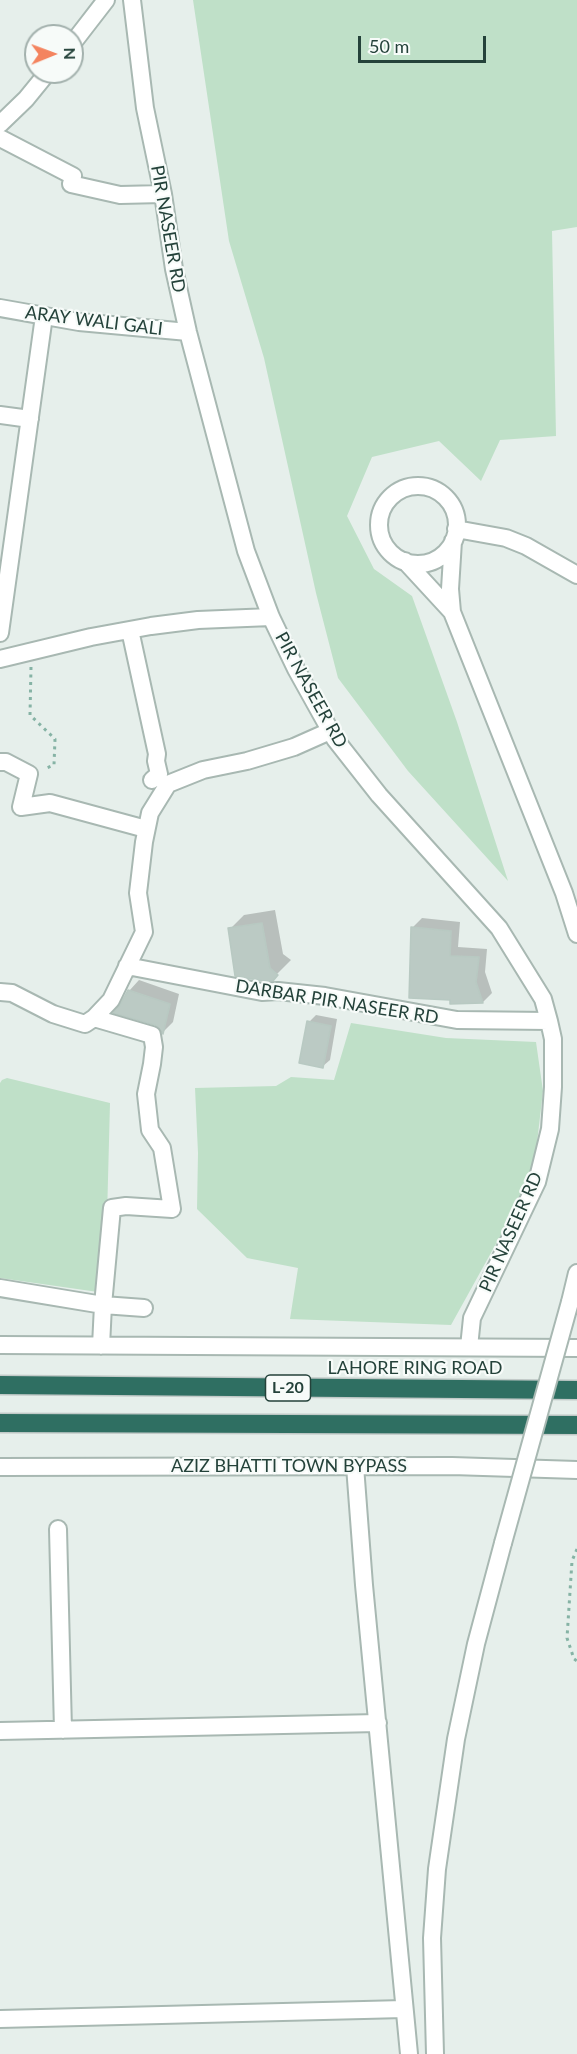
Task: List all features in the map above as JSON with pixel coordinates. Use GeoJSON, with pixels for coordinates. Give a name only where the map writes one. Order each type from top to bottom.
{"type":"FeatureCollection","features":[{"type":"Feature","properties":{"kind":"highway","name":"LAHORE RING ROAD"},"geometry":{"type":"LineString","coordinates":[[0,1384],[577,1390]]}},
{"type":"Feature","properties":{"kind":"highway","name":"L-20"},"geometry":{"type":"LineString","coordinates":[[0,1423],[577,1425]]}},
{"type":"Feature","properties":{"kind":"street"},"geometry":{"type":"LineString","coordinates":[[84,28],[106,0]]}},
{"type":"Feature","properties":{"kind":"street","name":"PIR NASEER RD"},"geometry":{"type":"LineString","coordinates":[[132,0],[145,108],[163,194],[174,269],[188,332],[246,551],[271,617],[330,731],[379,795],[499,928],[543,999],[549,1021],[553,1039],[553,1088],[549,1129],[537,1182],[472,1318],[469,1347]]}},
{"type":"Feature","properties":{"kind":"street"},"geometry":{"type":"LineString","coordinates":[[0,124],[38,84]]}},
{"type":"Feature","properties":{"kind":"street"},"geometry":{"type":"LineString","coordinates":[[0,138],[74,176],[71,184],[120,195],[163,194]]}},
{"type":"Feature","properties":{"kind":"street","name":"ARAY WALI GALI"},"geometry":{"type":"LineString","coordinates":[[0,308],[80,322],[188,332]]}},
{"type":"Feature","properties":{"kind":"street"},"geometry":{"type":"LineString","coordinates":[[0,633],[44,316]]}},
{"type":"Feature","properties":{"kind":"street"},"geometry":{"type":"LineString","coordinates":[[0,415],[30,418]]}},
{"type":"Feature","properties":{"kind":"street"},"geometry":{"type":"LineString","coordinates":[[455,535],[447,551],[438,558],[416,564],[394,556],[386,546],[379,523],[388,500],[397,492],[409,487],[421,486],[433,489],[444,495],[452,505],[456,517],[455,535],[450,577],[453,612],[564,893],[577,934]]}},
{"type":"Feature","properties":{"kind":"street"},"geometry":{"type":"LineString","coordinates":[[455,535],[506,538],[526,546],[577,575]]}},
{"type":"Feature","properties":{"kind":"street"},"geometry":{"type":"LineString","coordinates":[[405,561],[453,612]]}},
{"type":"Feature","properties":{"kind":"street"},"geometry":{"type":"LineString","coordinates":[[0,659],[130,630],[198,620],[271,617]]}},
{"type":"Feature","properties":{"kind":"street"},"geometry":{"type":"LineString","coordinates":[[130,630],[157,753],[159,774],[152,780]]}},
{"type":"Feature","properties":{"kind":"street"},"geometry":{"type":"LineString","coordinates":[[0,992],[12,993],[53,1014],[86,1024],[94,1018],[111,1000],[144,932],[138,893],[147,829],[150,813],[168,784],[202,770],[247,761],[294,747],[330,731]]}},
{"type":"Feature","properties":{"kind":"street"},"geometry":{"type":"LineString","coordinates":[[0,762],[6,762],[29,774],[21,807],[50,802],[147,829]]}},
{"type":"Feature","properties":{"kind":"street","name":"DARBAR PIR NASEER RD"},"geometry":{"type":"LineString","coordinates":[[127,966],[262,992],[278,991],[325,996],[457,1020],[549,1021]]}},
{"type":"Feature","properties":{"kind":"street"},"geometry":{"type":"LineString","coordinates":[[94,1018],[152,1035],[154,1047],[146,1094],[150,1130],[162,1149],[172,1209],[126,1206],[112,1208],[101,1346]]}},
{"type":"Feature","properties":{"kind":"street"},"geometry":{"type":"LineString","coordinates":[[435,2054],[432,1938],[438,1858],[456,1739],[473,1655],[577,1273]]}},
{"type":"Feature","properties":{"kind":"street"},"geometry":{"type":"LineString","coordinates":[[0,1288],[103,1305],[144,1308]]}},
{"type":"Feature","properties":{"kind":"street"},"geometry":{"type":"LineString","coordinates":[[0,1345],[577,1348]]}},
{"type":"Feature","properties":{"kind":"street"},"geometry":{"type":"LineString","coordinates":[[355,1466],[409,2054]]}},
{"type":"Feature","properties":{"kind":"street","name":"AZIZ BHATTI TOWN BYPASS"},"geometry":{"type":"LineString","coordinates":[[0,1467],[452,1466],[577,1470]]}},
{"type":"Feature","properties":{"kind":"street"},"geometry":{"type":"LineString","coordinates":[[58,1529],[63,1730]]}},
{"type":"Feature","properties":{"kind":"street"},"geometry":{"type":"LineString","coordinates":[[0,1731],[378,1723]]}},
{"type":"Feature","properties":{"kind":"street"},"geometry":{"type":"LineString","coordinates":[[0,2019],[404,2009]]}},
{"type":"Feature","properties":{"kind":"path"},"geometry":{"type":"LineString","coordinates":[[29,774],[54,765],[55,748],[55,739],[30,715],[32,651]]}},
{"type":"Feature","properties":{"kind":"path"},"geometry":{"type":"LineString","coordinates":[[577,1549],[572,1561],[567,1638],[574,1659],[577,1661]]}},
{"type":"Feature","properties":{"kind":"green space"},"geometry":{"type":"Polygon","coordinates":[[[193,0],[577,0],[577,227],[552,231],[556,436],[500,440],[481,481],[439,441],[372,457],[347,516],[374,569],[412,596],[457,722],[508,881],[408,771],[338,678],[316,593],[264,358],[229,241],[193,0]]]}},
{"type":"Feature","properties":{"kind":"green space"},"geometry":{"type":"Polygon","coordinates":[[[351,1023],[446,1038],[536,1042],[543,1091],[533,1177],[451,1325],[290,1319],[298,1268],[247,1258],[197,1209],[198,1153],[195,1088],[276,1086],[291,1077],[334,1080],[351,1023]]]}},
{"type":"Feature","properties":{"kind":"green space"},"geometry":{"type":"Polygon","coordinates":[[[7,1078],[110,1103],[105,1293],[0,1278],[0,1083],[7,1078]]]}},
{"type":"Feature","properties":{"kind":"building"},"geometry":{"type":"Polygon","coordinates":[[[262,923],[270,968],[278,975],[273,981],[235,976],[228,928],[262,923]]]}},
{"type":"Feature","properties":{"kind":"building"},"geometry":{"type":"Polygon","coordinates":[[[411,927],[451,931],[450,956],[479,957],[476,982],[483,1003],[450,1004],[450,1000],[409,998],[411,927]]]}},
{"type":"Feature","properties":{"kind":"building"},"geometry":{"type":"Polygon","coordinates":[[[128,990],[170,1004],[163,1034],[155,1025],[113,1013],[128,990]]]}},
{"type":"Feature","properties":{"kind":"building"},"geometry":{"type":"Polygon","coordinates":[[[307,1021],[331,1026],[323,1068],[299,1063],[307,1021]]]}}]}
